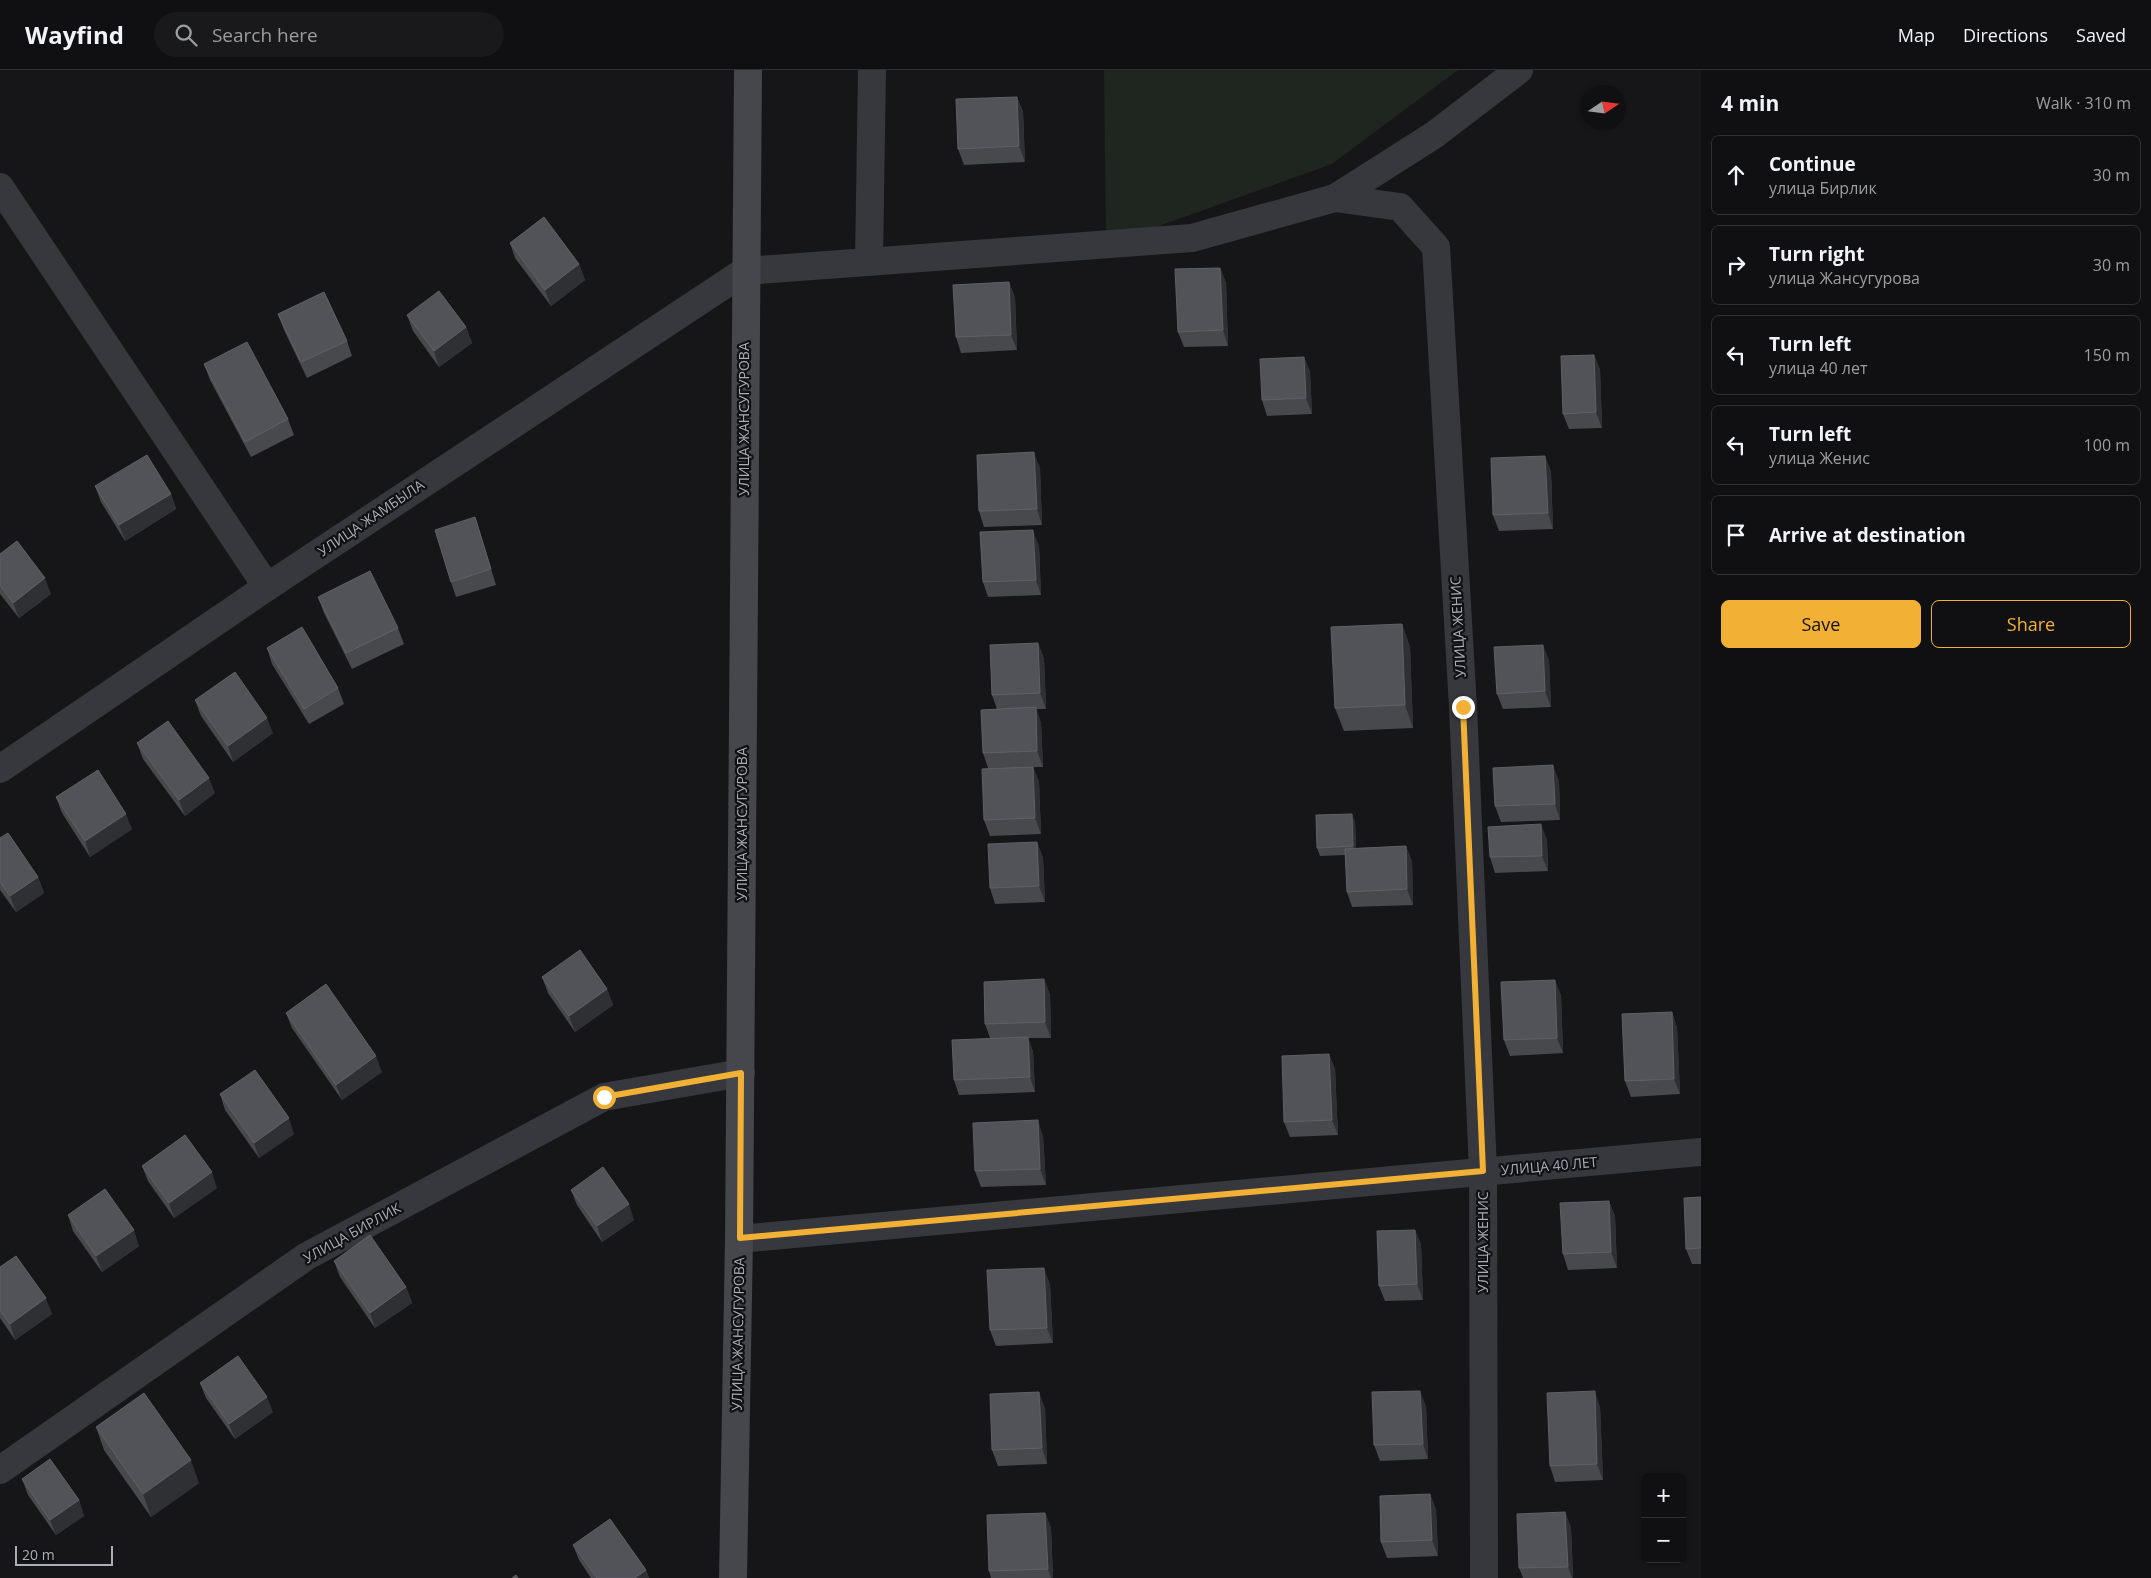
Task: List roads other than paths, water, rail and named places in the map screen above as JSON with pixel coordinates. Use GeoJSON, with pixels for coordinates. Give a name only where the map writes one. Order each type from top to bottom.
{"type":"FeatureCollection","features":[{"type":"Feature","properties":{"kind":"main road","name":"УЛИЦА ЖАНСУГУРОВА"},"geometry":{"type":"LineString","coordinates":[[732,1578],[740,1238],[745,271],[748,70]]}},
{"type":"Feature","properties":{"kind":"street"},"geometry":{"type":"LineString","coordinates":[[869,262],[872,70]]}},
{"type":"Feature","properties":{"kind":"street"},"geometry":{"type":"LineString","coordinates":[[745,271],[1192,238],[1334,198],[1434,135],[1519,70]]}},
{"type":"Feature","properties":{"kind":"street"},"geometry":{"type":"LineString","coordinates":[[0,187],[267,588]]}},
{"type":"Feature","properties":{"kind":"street","name":"УЛИЦА ЖЕНИС"},"geometry":{"type":"LineString","coordinates":[[1334,198],[1400,207],[1436,247],[1463,707],[1483,1171],[1484,1578]]}},
{"type":"Feature","properties":{"kind":"street","name":"УЛИЦА ЖАМБЫЛА"},"geometry":{"type":"LineString","coordinates":[[0,769],[267,588],[745,271]]}},
{"type":"Feature","properties":{"kind":"street","name":"УЛИЦА БИРЛИК"},"geometry":{"type":"LineString","coordinates":[[0,1470],[316,1251],[604,1097],[741,1073]]}},
{"type":"Feature","properties":{"kind":"street","name":"УЛИЦА 40 ЛЕТ"},"geometry":{"type":"LineString","coordinates":[[740,1238],[1701,1152]]}}]}
